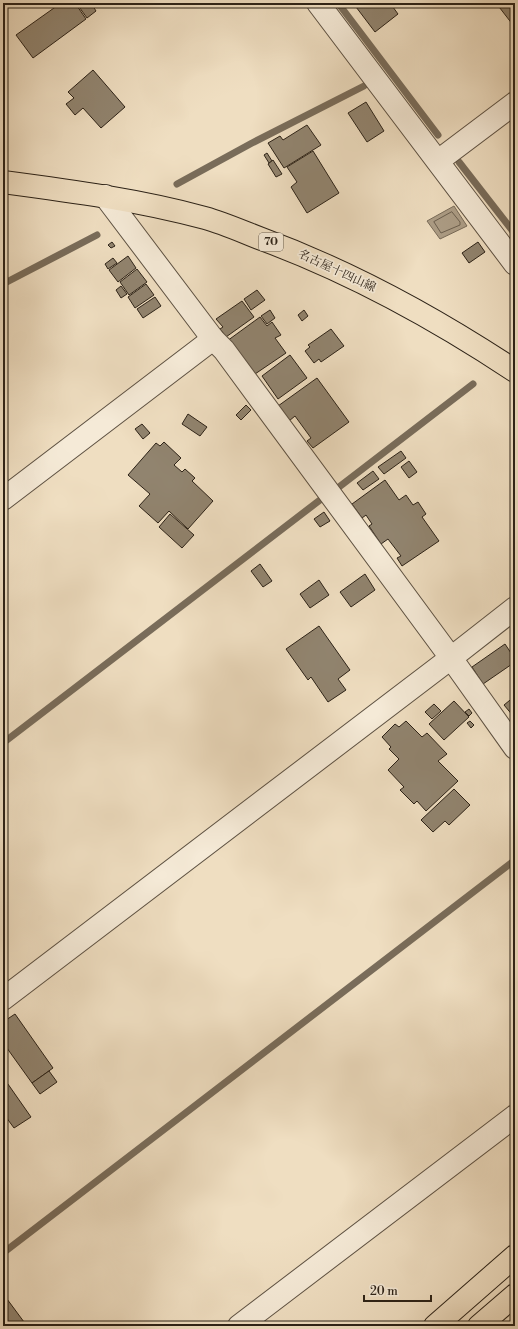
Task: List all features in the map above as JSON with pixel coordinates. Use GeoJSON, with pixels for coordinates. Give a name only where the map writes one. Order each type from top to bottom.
{"type":"FeatureCollection","features":[{"type":"Feature","properties":{"kind":"main road","name":"名古屋十四山線"},"geometry":{"type":"LineString","coordinates":[[3,182],[105,196],[206,218],[291,250],[361,281],[439,324],[515,371]]}},
{"type":"Feature","properties":{"kind":"main road"},"geometry":{"type":"LineString","coordinates":[[435,1326],[515,1256]]}},
{"type":"Feature","properties":{"kind":"main road"},"geometry":{"type":"LineString","coordinates":[[480,1326],[515,1295]]}},
{"type":"Feature","properties":{"kind":"street"},"geometry":{"type":"LineString","coordinates":[[318,3],[515,264]]}},
{"type":"Feature","properties":{"kind":"street"},"geometry":{"type":"LineString","coordinates":[[438,161],[515,103]]}},
{"type":"Feature","properties":{"kind":"street"},"geometry":{"type":"LineString","coordinates":[[105,196],[213,339],[224,350],[451,658],[515,748]]}},
{"type":"Feature","properties":{"kind":"street"},"geometry":{"type":"LineString","coordinates":[[3,499],[213,339]]}},
{"type":"Feature","properties":{"kind":"street"},"geometry":{"type":"LineString","coordinates":[[3,999],[515,608]]}},
{"type":"Feature","properties":{"kind":"street"},"geometry":{"type":"LineString","coordinates":[[239,1326],[515,1116]]}},
{"type":"Feature","properties":{"kind":"water"},"geometry":{"type":"Polygon","coordinates":[[[454,206],[467,226],[440,239],[427,221],[454,206]]]}},
{"type":"Feature","properties":{"kind":"building"},"geometry":{"type":"Polygon","coordinates":[[[61,3],[75,3],[86,19],[33,58],[16,35],[61,3]]]}},
{"type":"Feature","properties":{"kind":"building"},"geometry":{"type":"Polygon","coordinates":[[[91,3],[96,11],[87,18],[77,4],[91,3]]]}},
{"type":"Feature","properties":{"kind":"building"},"geometry":{"type":"Polygon","coordinates":[[[353,3],[390,3],[398,14],[375,32],[353,3]]]}},
{"type":"Feature","properties":{"kind":"building"},"geometry":{"type":"Polygon","coordinates":[[[496,3],[515,3],[515,24],[513,25],[496,3]]]}},
{"type":"Feature","properties":{"kind":"building"},"geometry":{"type":"Polygon","coordinates":[[[93,70],[125,107],[101,128],[83,108],[75,115],[66,104],[74,98],[68,92],[93,70]]]}},
{"type":"Feature","properties":{"kind":"building"},"geometry":{"type":"Polygon","coordinates":[[[366,102],[384,131],[367,142],[348,113],[366,102]]]}},
{"type":"Feature","properties":{"kind":"building"},"geometry":{"type":"Polygon","coordinates":[[[307,125],[321,145],[284,168],[268,143],[280,136],[283,140],[307,125]]]}},
{"type":"Feature","properties":{"kind":"building"},"geometry":{"type":"Polygon","coordinates":[[[313,151],[339,193],[307,213],[291,187],[297,182],[287,167],[313,151]]]}},
{"type":"Feature","properties":{"kind":"building"},"geometry":{"type":"Polygon","coordinates":[[[267,153],[272,161],[269,163],[264,155],[267,153]]]}},
{"type":"Feature","properties":{"kind":"building"},"geometry":{"type":"Polygon","coordinates":[[[273,160],[282,174],[276,177],[268,164],[273,160]]]}},
{"type":"Feature","properties":{"kind":"building"},"geometry":{"type":"Polygon","coordinates":[[[112,242],[115,246],[111,248],[108,245],[112,242]]]}},
{"type":"Feature","properties":{"kind":"building"},"geometry":{"type":"Polygon","coordinates":[[[478,242],[485,252],[469,263],[462,253],[478,242]]]}},
{"type":"Feature","properties":{"kind":"building"},"geometry":{"type":"Polygon","coordinates":[[[128,256],[136,268],[118,282],[109,270],[128,256]]]}},
{"type":"Feature","properties":{"kind":"building"},"geometry":{"type":"Polygon","coordinates":[[[113,258],[117,263],[108,269],[105,264],[113,258]]]}},
{"type":"Feature","properties":{"kind":"building"},"geometry":{"type":"Polygon","coordinates":[[[137,269],[147,282],[129,295],[120,282],[137,269]]]}},
{"type":"Feature","properties":{"kind":"building"},"geometry":{"type":"Polygon","coordinates":[[[146,284],[154,295],[135,308],[128,297],[146,284]]]}},
{"type":"Feature","properties":{"kind":"building"},"geometry":{"type":"Polygon","coordinates":[[[121,286],[127,294],[121,298],[116,290],[121,286]]]}},
{"type":"Feature","properties":{"kind":"building"},"geometry":{"type":"Polygon","coordinates":[[[257,290],[265,300],[251,310],[244,299],[257,290]]]}},
{"type":"Feature","properties":{"kind":"building"},"geometry":{"type":"Polygon","coordinates":[[[155,297],[161,306],[143,318],[137,309],[155,297]]]}},
{"type":"Feature","properties":{"kind":"building"},"geometry":{"type":"Polygon","coordinates":[[[242,301],[254,317],[226,337],[220,329],[223,327],[216,319],[242,301]]]}},
{"type":"Feature","properties":{"kind":"building"},"geometry":{"type":"Polygon","coordinates":[[[270,310],[275,318],[267,324],[261,316],[270,310]]]}},
{"type":"Feature","properties":{"kind":"building"},"geometry":{"type":"Polygon","coordinates":[[[304,310],[308,316],[302,321],[298,315],[304,310]]]}},
{"type":"Feature","properties":{"kind":"building"},"geometry":{"type":"Polygon","coordinates":[[[260,317],[267,326],[272,322],[281,335],[275,338],[286,353],[255,374],[227,341],[260,317]]]}},
{"type":"Feature","properties":{"kind":"building"},"geometry":{"type":"Polygon","coordinates":[[[331,329],[344,346],[321,362],[319,359],[314,363],[305,351],[310,347],[308,345],[331,329]]]}},
{"type":"Feature","properties":{"kind":"building"},"geometry":{"type":"Polygon","coordinates":[[[290,355],[307,378],[278,399],[262,376],[290,355]]]}},
{"type":"Feature","properties":{"kind":"building"},"geometry":{"type":"Polygon","coordinates":[[[317,378],[349,422],[313,448],[307,441],[311,438],[295,416],[289,421],[278,406],[317,378]]]}},
{"type":"Feature","properties":{"kind":"building"},"geometry":{"type":"Polygon","coordinates":[[[246,405],[251,410],[241,420],[236,415],[246,405]]]}},
{"type":"Feature","properties":{"kind":"building"},"geometry":{"type":"Polygon","coordinates":[[[188,414],[207,427],[200,436],[182,424],[188,414]]]}},
{"type":"Feature","properties":{"kind":"building"},"geometry":{"type":"Polygon","coordinates":[[[142,424],[150,433],[143,439],[135,429],[142,424]]]}},
{"type":"Feature","properties":{"kind":"building"},"geometry":{"type":"Polygon","coordinates":[[[164,442],[181,458],[174,465],[182,472],[185,469],[195,478],[192,481],[213,501],[188,529],[169,511],[158,523],[139,506],[150,494],[128,475],[156,443],[160,446],[164,442]]]}},
{"type":"Feature","properties":{"kind":"building"},"geometry":{"type":"Polygon","coordinates":[[[401,451],[406,458],[384,474],[378,467],[401,451]]]}},
{"type":"Feature","properties":{"kind":"building"},"geometry":{"type":"Polygon","coordinates":[[[409,461],[417,472],[409,478],[401,467],[409,461]]]}},
{"type":"Feature","properties":{"kind":"building"},"geometry":{"type":"Polygon","coordinates":[[[373,471],[379,479],[363,490],[357,483],[373,471]]]}},
{"type":"Feature","properties":{"kind":"building"},"geometry":{"type":"Polygon","coordinates":[[[385,480],[399,500],[406,495],[413,505],[418,502],[426,514],[422,517],[439,541],[402,566],[397,558],[401,556],[388,539],[381,544],[369,526],[372,524],[366,515],[362,518],[352,504],[385,480]]]}},
{"type":"Feature","properties":{"kind":"building"},"geometry":{"type":"Polygon","coordinates":[[[324,512],[330,521],[320,527],[314,519],[324,512]]]}},
{"type":"Feature","properties":{"kind":"building"},"geometry":{"type":"Polygon","coordinates":[[[170,514],[194,535],[182,548],[159,527],[170,514]]]}},
{"type":"Feature","properties":{"kind":"building"},"geometry":{"type":"Polygon","coordinates":[[[260,564],[272,581],[263,587],[251,571],[260,564]]]}},
{"type":"Feature","properties":{"kind":"building"},"geometry":{"type":"Polygon","coordinates":[[[365,574],[375,590],[351,607],[340,592],[365,574]]]}},
{"type":"Feature","properties":{"kind":"building"},"geometry":{"type":"Polygon","coordinates":[[[319,580],[329,595],[310,608],[300,594],[319,580]]]}},
{"type":"Feature","properties":{"kind":"building"},"geometry":{"type":"Polygon","coordinates":[[[319,626],[350,670],[338,679],[346,690],[328,702],[311,677],[308,680],[286,649],[319,626]]]}},
{"type":"Feature","properties":{"kind":"building"},"geometry":{"type":"Polygon","coordinates":[[[505,644],[515,659],[515,662],[483,684],[472,667],[505,644]]]}},
{"type":"Feature","properties":{"kind":"building"},"geometry":{"type":"Polygon","coordinates":[[[515,696],[515,731],[508,722],[514,717],[504,705],[515,696]]]}},
{"type":"Feature","properties":{"kind":"building"},"geometry":{"type":"Polygon","coordinates":[[[454,701],[469,717],[444,740],[429,724],[454,701]]]}},
{"type":"Feature","properties":{"kind":"building"},"geometry":{"type":"Polygon","coordinates":[[[434,704],[441,711],[432,719],[425,712],[434,704]]]}},
{"type":"Feature","properties":{"kind":"building"},"geometry":{"type":"Polygon","coordinates":[[[469,709],[472,713],[469,716],[465,712],[469,709]]]}},
{"type":"Feature","properties":{"kind":"building"},"geometry":{"type":"Polygon","coordinates":[[[406,721],[422,737],[427,733],[447,754],[438,761],[458,781],[426,811],[417,801],[414,804],[400,790],[404,787],[388,770],[399,759],[389,749],[391,747],[382,737],[395,724],[399,727],[406,721]]]}},
{"type":"Feature","properties":{"kind":"building"},"geometry":{"type":"Polygon","coordinates":[[[470,721],[474,725],[471,728],[467,723],[470,721]]]}},
{"type":"Feature","properties":{"kind":"building"},"geometry":{"type":"Polygon","coordinates":[[[454,789],[470,805],[449,825],[445,821],[433,832],[421,820],[454,789]]]}},
{"type":"Feature","properties":{"kind":"building"},"geometry":{"type":"Polygon","coordinates":[[[15,1014],[53,1068],[32,1083],[4,1044],[3,1045],[3,1022],[15,1014]]]}},
{"type":"Feature","properties":{"kind":"building"},"geometry":{"type":"Polygon","coordinates":[[[49,1071],[57,1082],[40,1094],[32,1083],[49,1071]]]}},
{"type":"Feature","properties":{"kind":"building"},"geometry":{"type":"Polygon","coordinates":[[[3,1077],[31,1117],[14,1128],[3,1113],[3,1077]]]}},
{"type":"Feature","properties":{"kind":"building"},"geometry":{"type":"Polygon","coordinates":[[[7,1299],[27,1326],[3,1326],[3,1302],[7,1299]]]}},
{"type":"Feature","properties":{"kind":"waterway"},"geometry":{"type":"LineString","coordinates":[[338,3],[438,135]]}},
{"type":"Feature","properties":{"kind":"waterway"},"geometry":{"type":"LineString","coordinates":[[177,184],[252,143],[364,86]]}},
{"type":"Feature","properties":{"kind":"waterway"},"geometry":{"type":"LineString","coordinates":[[459,162],[515,234]]}},
{"type":"Feature","properties":{"kind":"waterway"},"geometry":{"type":"LineString","coordinates":[[3,284],[97,235]]}},
{"type":"Feature","properties":{"kind":"waterway"},"geometry":{"type":"LineString","coordinates":[[339,487],[473,384]]}},
{"type":"Feature","properties":{"kind":"waterway"},"geometry":{"type":"LineString","coordinates":[[3,743],[320,500]]}},
{"type":"Feature","properties":{"kind":"waterway"},"geometry":{"type":"LineString","coordinates":[[3,1253],[515,860]]}}]}
